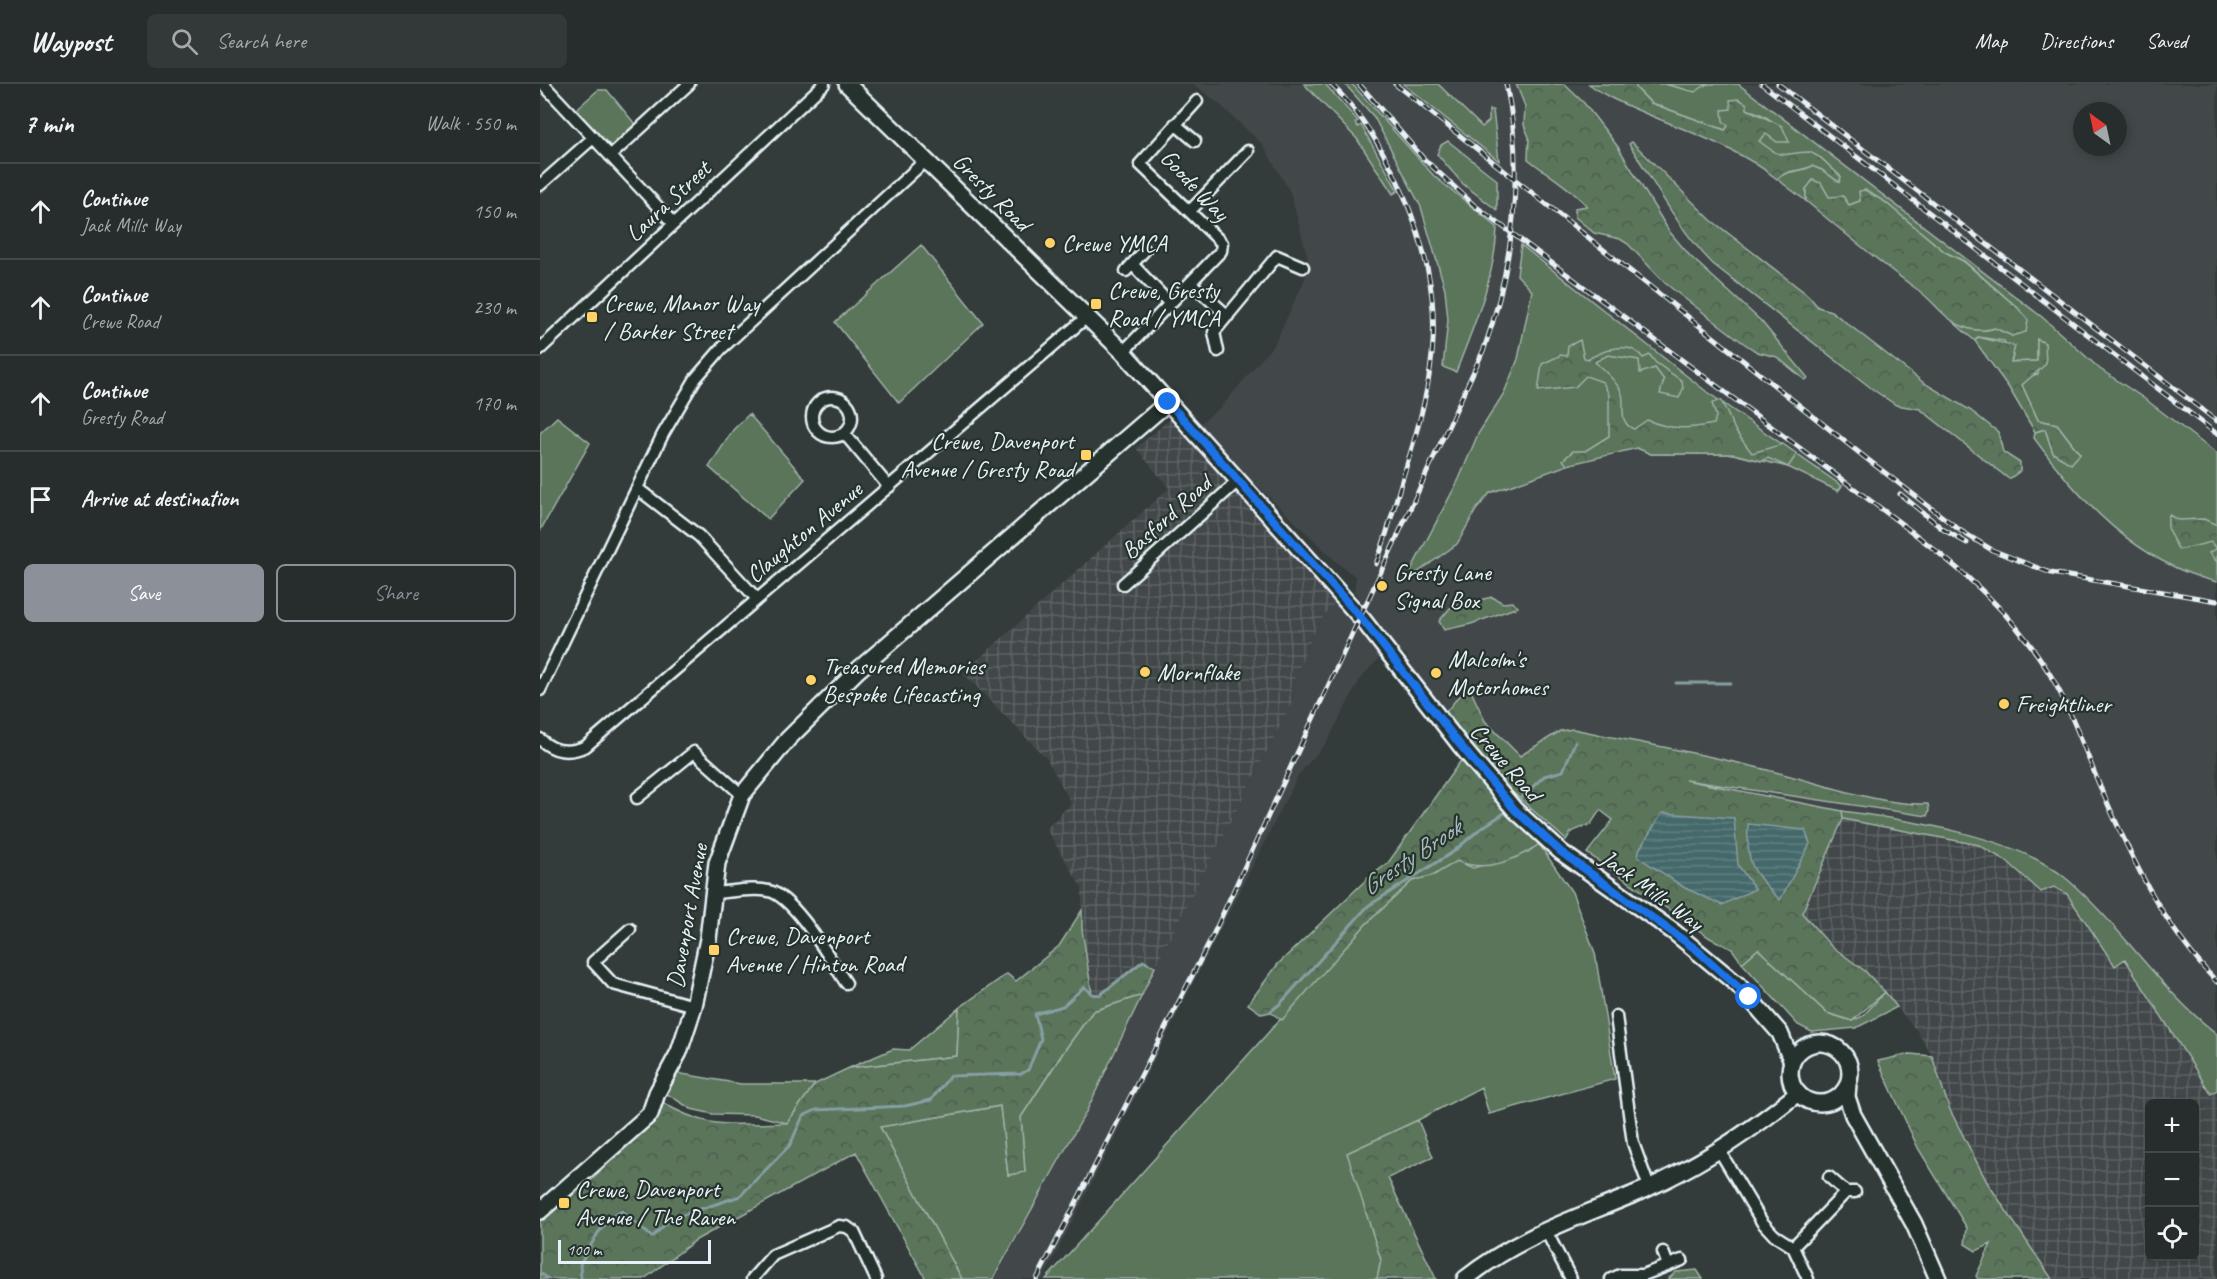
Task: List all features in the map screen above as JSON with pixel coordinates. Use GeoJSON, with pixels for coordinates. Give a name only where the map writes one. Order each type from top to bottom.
{"type":"FeatureCollection","features":[{"type":"Feature","properties":{"kind":"main road","name":"Gresty Road"},"geometry":{"type":"LineString","coordinates":[[847,84],[927,159],[1123,352],[1237,482],[1346,600]]}},
{"type":"Feature","properties":{"kind":"main road","name":"Davenport Avenue"},"geometry":{"type":"LineString","coordinates":[[540,1211],[650,1114],[657,1093],[679,1052],[694,1006],[719,854],[742,795],[788,739],[858,670],[1168,402]]}},
{"type":"Feature","properties":{"kind":"main road","name":"Crewe Road"},"geometry":{"type":"LineString","coordinates":[[1346,600],[1513,807],[1574,862]]}},
{"type":"Feature","properties":{"kind":"main road","name":"Jack Mills Way"},"geometry":{"type":"LineString","coordinates":[[1574,862],[1697,950],[1738,985],[1780,1033],[1792,1062]]}},
{"type":"Feature","properties":{"kind":"main road","name":"Jack Mills Way"},"geometry":{"type":"LineString","coordinates":[[1780,1033],[1807,1046]]}},
{"type":"Feature","properties":{"kind":"main road"},"geometry":{"type":"LineString","coordinates":[[1848,1084],[1842,1094],[1832,1100],[1814,1102],[1798,1093],[1792,1084],[1792,1062],[1807,1046],[1828,1044],[1838,1048],[1849,1065],[1848,1084],[1846,1097],[1853,1115],[1914,1224],[1938,1279]]}},
{"type":"Feature","properties":{"kind":"main road"},"geometry":{"type":"LineString","coordinates":[[1465,1279],[1504,1251],[1545,1228],[1649,1187],[1719,1150],[1798,1093]]}},
{"type":"Feature","properties":{"kind":"main road"},"geometry":{"type":"LineString","coordinates":[[1832,1100],[1853,1115]]}},
{"type":"Feature","properties":{"kind":"street"},"geometry":{"type":"LineString","coordinates":[[543,84],[674,224]]}},
{"type":"Feature","properties":{"kind":"street"},"geometry":{"type":"LineString","coordinates":[[610,156],[689,84]]}},
{"type":"Feature","properties":{"kind":"street","name":"Laura Street"},"geometry":{"type":"LineString","coordinates":[[540,349],[824,84]]}},
{"type":"Feature","properties":{"kind":"street","name":"Goode Way"},"geometry":{"type":"LineString","coordinates":[[1123,352],[1192,284],[1221,251],[1222,243],[1140,164],[1197,101]]}},
{"type":"Feature","properties":{"kind":"street","name":"Goode Way"},"geometry":{"type":"LineString","coordinates":[[1175,124],[1195,141]]}},
{"type":"Feature","properties":{"kind":"street"},"geometry":{"type":"LineString","coordinates":[[540,185],[593,138]]}},
{"type":"Feature","properties":{"kind":"street"},"geometry":{"type":"LineString","coordinates":[[1190,211],[1248,151]]}},
{"type":"Feature","properties":{"kind":"street"},"geometry":{"type":"LineString","coordinates":[[540,690],[674,415],[696,378],[716,355],[927,159]]}},
{"type":"Feature","properties":{"kind":"street"},"geometry":{"type":"LineString","coordinates":[[1145,250],[1129,268],[1170,304]]}},
{"type":"Feature","properties":{"kind":"street"},"geometry":{"type":"LineString","coordinates":[[1218,351],[1214,332],[1277,256],[1303,267]]}},
{"type":"Feature","properties":{"kind":"street"},"geometry":{"type":"LineString","coordinates":[[1192,284],[1228,316]]}},
{"type":"Feature","properties":{"kind":"street","name":"Claughton Avenue"},"geometry":{"type":"LineString","coordinates":[[540,739],[560,751],[573,751],[586,747],[1088,316]]}},
{"type":"Feature","properties":{"kind":"street"},"geometry":{"type":"LineString","coordinates":[[844,433],[889,487]]}},
{"type":"Feature","properties":{"kind":"street","name":"Basford Road"},"geometry":{"type":"LineString","coordinates":[[1123,584],[1237,482]]}},
{"type":"Feature","properties":{"kind":"street"},"geometry":{"type":"LineString","coordinates":[[638,489],[699,536],[757,599]]}},
{"type":"Feature","properties":{"kind":"street"},"geometry":{"type":"LineString","coordinates":[[637,798],[694,752],[742,795]]}},
{"type":"Feature","properties":{"kind":"street"},"geometry":{"type":"LineString","coordinates":[[714,892],[763,890],[782,897],[846,983]]}},
{"type":"Feature","properties":{"kind":"street"},"geometry":{"type":"LineString","coordinates":[[630,929],[593,962],[614,984],[694,1006]]}},
{"type":"Feature","properties":{"kind":"street"},"geometry":{"type":"LineString","coordinates":[[1616,1016],[1633,1143],[1649,1187]]}},
{"type":"Feature","properties":{"kind":"street"},"geometry":{"type":"LineString","coordinates":[[1719,1150],[1762,1222],[1774,1235],[1793,1247],[1808,1279]]}},
{"type":"Feature","properties":{"kind":"street"},"geometry":{"type":"LineString","coordinates":[[1793,1247],[1850,1192],[1829,1177]]}},
{"type":"Feature","properties":{"kind":"street"},"geometry":{"type":"LineString","coordinates":[[752,1279],[773,1255],[839,1226],[848,1227],[854,1232],[876,1279]]}},
{"type":"Feature","properties":{"kind":"street"},"geometry":{"type":"LineString","coordinates":[[1545,1228],[1571,1279]]}},
{"type":"Feature","properties":{"kind":"street"},"geometry":{"type":"LineString","coordinates":[[1663,1252],[1668,1265]]}},
{"type":"Feature","properties":{"kind":"street"},"geometry":{"type":"LineString","coordinates":[[1611,1279],[1620,1275],[1643,1275],[1682,1260]]}},
{"type":"Feature","properties":{"kind":"shaded area"},"geometry":{"type":"Polygon","coordinates":[[[1193,84],[2217,84],[2217,1034],[2181,1004],[2067,879],[2041,861],[2013,849],[1904,819],[1842,811],[1600,764],[1531,810],[1450,721],[1415,675],[1406,654],[1397,651],[1354,591],[1356,577],[1340,565],[1223,453],[1198,425],[1221,407],[1275,343],[1305,279],[1308,258],[1290,192],[1263,145],[1217,102],[1193,84]]]}},
{"type":"Feature","properties":{"kind":"shaded area"},"geometry":{"type":"Polygon","coordinates":[[[1170,419],[1337,604],[1330,607],[1316,628],[1290,689],[1294,699],[1155,967],[1143,961],[1100,995],[1092,994],[1082,929],[1082,888],[1046,829],[1071,803],[1047,759],[963,673],[1169,488],[1136,448],[1170,419]]]}},
{"type":"Feature","properties":{"kind":"shaded area"},"geometry":{"type":"Polygon","coordinates":[[[1337,604],[1380,657],[1361,678],[1327,742],[1299,774],[1043,1279],[995,1279],[1109,1069],[1150,976],[1294,699],[1290,689],[1316,628],[1330,607],[1337,604]]]}},
{"type":"Feature","properties":{"kind":"shaded area"},"geometry":{"type":"Polygon","coordinates":[[[1843,819],[1979,845],[2008,862],[2040,892],[2054,887],[2067,894],[2115,966],[2124,959],[2211,1093],[2217,1090],[2217,1279],[2052,1279],[1987,1182],[1949,1108],[1932,1056],[1917,1031],[1865,971],[1830,945],[1801,913],[1843,819]]]}},
{"type":"Feature","properties":{"kind":"green space"},"geometry":{"type":"Polygon","coordinates":[[[1304,84],[1325,84],[1358,121],[1355,123],[1358,127],[1361,125],[1398,191],[1393,194],[1357,139],[1304,84]]]}},
{"type":"Feature","properties":{"kind":"green space"},"geometry":{"type":"Polygon","coordinates":[[[1345,84],[1352,84],[1434,176],[1497,227],[1488,283],[1456,372],[1443,367],[1448,320],[1445,289],[1421,207],[1374,117],[1345,84]]]}},
{"type":"Feature","properties":{"kind":"green space"},"geometry":{"type":"Polygon","coordinates":[[[1403,84],[1438,84],[1482,127],[1489,121],[1489,110],[1493,110],[1499,161],[1403,84]]]}},
{"type":"Feature","properties":{"kind":"green space"},"geometry":{"type":"Polygon","coordinates":[[[1516,84],[1564,84],[1584,103],[1618,147],[1669,231],[1690,256],[1761,321],[1808,378],[1805,380],[1777,357],[1757,352],[1742,342],[1665,283],[1628,244],[1620,239],[1594,233],[1575,217],[1575,208],[1587,206],[1528,159],[1529,137],[1524,125],[1525,106],[1516,84]]]}},
{"type":"Feature","properties":{"kind":"green space"},"geometry":{"type":"Polygon","coordinates":[[[1589,84],[1636,84],[1636,88],[1651,103],[1725,130],[1728,126],[1723,121],[1722,110],[1731,109],[1730,100],[1739,99],[1747,104],[1747,109],[1782,126],[1789,142],[1777,142],[1766,134],[1759,141],[1768,148],[1784,155],[1810,152],[1821,158],[1841,177],[1839,182],[1812,166],[1785,174],[1777,179],[1745,157],[1621,103],[1589,84]]]}},
{"type":"Feature","properties":{"kind":"green space"},"geometry":{"type":"Polygon","coordinates":[[[1636,84],[1665,84],[1689,90],[1707,84],[1738,84],[2042,317],[2100,369],[2145,399],[2217,454],[2217,582],[2188,573],[2136,545],[2091,507],[2052,462],[2034,438],[2035,432],[2045,429],[2053,453],[2061,458],[2080,454],[2057,424],[2038,420],[2022,385],[2028,377],[2038,374],[2045,344],[2037,340],[2037,361],[2011,362],[2013,356],[2004,341],[1978,337],[1975,341],[1952,321],[1973,329],[1995,328],[2012,336],[2018,308],[1964,261],[1945,252],[1885,202],[1865,190],[1860,201],[1849,205],[1829,197],[1821,183],[1806,189],[1806,201],[1777,179],[1785,174],[1812,166],[1839,182],[1841,177],[1821,158],[1776,154],[1758,141],[1777,125],[1761,114],[1743,109],[1729,110],[1729,126],[1725,130],[1651,103],[1636,88],[1636,84]]]}},
{"type":"Feature","properties":{"kind":"green space"},"geometry":{"type":"Polygon","coordinates":[[[1665,84],[1707,84],[1695,92],[1665,84]]]}},
{"type":"Feature","properties":{"kind":"green space"},"geometry":{"type":"Polygon","coordinates":[[[598,90],[607,90],[639,129],[610,156],[571,114],[598,90]]]}},
{"type":"Feature","properties":{"kind":"green space"},"geometry":{"type":"Polygon","coordinates":[[[1448,141],[1497,180],[1497,210],[1463,184],[1437,154],[1441,145],[1448,141]]]}},
{"type":"Feature","properties":{"kind":"green space"},"geometry":{"type":"Polygon","coordinates":[[[1632,142],[1711,220],[1808,295],[1818,307],[1831,311],[1924,383],[1970,410],[1998,432],[2003,452],[2020,463],[2020,471],[2009,479],[1920,409],[1896,405],[1875,391],[1713,264],[1668,206],[1629,144],[1632,142]]]}},
{"type":"Feature","properties":{"kind":"green space"},"geometry":{"type":"Polygon","coordinates":[[[1813,180],[1821,183],[1829,197],[1843,196],[1849,205],[1860,201],[1859,191],[1865,190],[1885,202],[1945,252],[1963,261],[2018,308],[2028,320],[2026,332],[2012,336],[1995,328],[1980,330],[1968,328],[1951,320],[1924,294],[1875,258],[1806,201],[1806,189],[1813,180]]]}},
{"type":"Feature","properties":{"kind":"green space"},"geometry":{"type":"Polygon","coordinates":[[[921,245],[983,323],[899,403],[835,322],[921,245]]]}},
{"type":"Feature","properties":{"kind":"green space"},"geometry":{"type":"Polygon","coordinates":[[[1521,245],[1707,392],[1842,486],[1838,491],[1788,467],[1733,454],[1651,454],[1637,448],[1587,458],[1490,493],[1476,510],[1457,544],[1414,575],[1411,570],[1459,479],[1478,434],[1504,393],[1518,359],[1532,291],[1517,275],[1521,245]]]}},
{"type":"Feature","properties":{"kind":"green space"},"geometry":{"type":"Polygon","coordinates":[[[1978,337],[2015,346],[2011,362],[2037,361],[2037,339],[2045,343],[2046,364],[2022,385],[2038,420],[2057,424],[2080,454],[2071,464],[2053,453],[2045,429],[2035,432],[2009,388],[1975,341],[1978,337]]]}},
{"type":"Feature","properties":{"kind":"green space"},"geometry":{"type":"Polygon","coordinates":[[[1580,340],[1584,358],[1588,359],[1617,348],[1631,349],[1643,358],[1650,355],[1655,362],[1682,381],[1683,389],[1679,398],[1660,394],[1664,380],[1655,368],[1640,373],[1639,360],[1608,355],[1595,362],[1612,378],[1621,391],[1625,422],[1634,429],[1647,420],[1664,426],[1680,428],[1714,424],[1716,416],[1712,403],[1721,400],[1736,432],[1752,453],[1783,444],[1797,454],[1788,467],[1768,458],[1761,461],[1734,454],[1651,454],[1637,448],[1567,465],[1563,460],[1573,451],[1585,451],[1609,436],[1609,395],[1603,382],[1586,376],[1575,387],[1538,391],[1542,364],[1561,355],[1567,356],[1568,346],[1580,340]]]}},
{"type":"Feature","properties":{"kind":"green space"},"geometry":{"type":"Polygon","coordinates":[[[749,414],[805,479],[768,519],[709,467],[733,430],[749,414]]]}},
{"type":"Feature","properties":{"kind":"green space"},"geometry":{"type":"Polygon","coordinates":[[[557,417],[590,443],[540,531],[540,433],[557,417]]]}},
{"type":"Feature","properties":{"kind":"green space"},"geometry":{"type":"Polygon","coordinates":[[[2169,515],[2178,520],[2204,519],[2217,525],[2217,562],[2209,553],[2216,549],[2211,542],[2179,550],[2169,529],[2169,515]]]}},
{"type":"Feature","properties":{"kind":"green space"},"geometry":{"type":"Polygon","coordinates":[[[1492,597],[1503,603],[1512,602],[1518,607],[1471,624],[1444,630],[1439,621],[1451,607],[1492,597]]]}},
{"type":"Feature","properties":{"kind":"green space"},"geometry":{"type":"Polygon","coordinates":[[[1471,691],[1485,721],[1520,756],[1560,731],[1573,729],[1747,765],[1869,797],[1909,804],[1928,804],[1927,816],[1685,780],[1842,811],[1843,819],[1802,913],[1830,945],[1865,971],[1885,992],[1852,1021],[1827,1013],[1758,949],[1742,963],[1732,949],[1710,938],[1587,853],[1613,820],[1600,810],[1591,824],[1571,832],[1566,840],[1508,788],[1449,718],[1446,712],[1458,697],[1471,691]]]}},
{"type":"Feature","properties":{"kind":"green space"},"geometry":{"type":"Polygon","coordinates":[[[1462,759],[1539,844],[1510,860],[1478,866],[1457,861],[1434,875],[1412,881],[1366,924],[1282,1020],[1270,1012],[1262,1014],[1248,1004],[1278,964],[1368,878],[1388,863],[1462,759]]]}},
{"type":"Feature","properties":{"kind":"green space"},"geometry":{"type":"Polygon","coordinates":[[[1842,811],[1929,825],[1991,841],[2046,865],[2068,880],[2088,898],[2177,998],[2217,1034],[2217,1090],[2211,1094],[2125,959],[2115,966],[2067,894],[2054,887],[2041,892],[2008,862],[1979,845],[1843,819],[1842,811]]]}},
{"type":"Feature","properties":{"kind":"green space"},"geometry":{"type":"Polygon","coordinates":[[[1539,844],[1572,892],[1595,953],[1615,1079],[1489,1114],[1481,1087],[1348,1153],[1381,1260],[1377,1279],[1046,1279],[1366,924],[1412,881],[1427,877],[1457,861],[1473,868],[1528,852],[1539,844]]]}},
{"type":"Feature","properties":{"kind":"green space"},"geometry":{"type":"Polygon","coordinates":[[[1082,910],[1082,929],[1092,994],[1100,995],[1143,961],[1155,967],[1142,995],[1093,1011],[1021,1117],[1025,1172],[1008,1175],[1000,1106],[880,1127],[962,1279],[926,1279],[856,1152],[696,1240],[644,1279],[540,1279],[540,1212],[559,1203],[592,1179],[621,1150],[660,1101],[693,1117],[722,1124],[787,1123],[815,1084],[849,1068],[957,1056],[959,1008],[1007,974],[1016,981],[1059,946],[1082,910]]]}},
{"type":"Feature","properties":{"kind":"green space"},"geometry":{"type":"Polygon","coordinates":[[[1758,949],[1827,1013],[1852,1021],[1863,1016],[1885,992],[1897,1007],[1856,1028],[1812,1032],[1798,1025],[1742,963],[1758,949]]]}},
{"type":"Feature","properties":{"kind":"green space"},"geometry":{"type":"Polygon","coordinates":[[[1142,995],[1087,1110],[993,1279],[962,1279],[880,1127],[1000,1106],[1008,1175],[1025,1172],[1021,1117],[1064,1051],[1093,1011],[1142,995]]]}},
{"type":"Feature","properties":{"kind":"green space"},"geometry":{"type":"Polygon","coordinates":[[[959,1008],[957,1056],[849,1068],[893,1049],[909,1050],[959,1008]]]}},
{"type":"Feature","properties":{"kind":"green space"},"geometry":{"type":"Polygon","coordinates":[[[1910,1054],[1932,1056],[1949,1108],[1987,1182],[2052,1279],[1978,1279],[1976,1276],[1991,1244],[1976,1251],[1965,1244],[1967,1228],[1918,1148],[1878,1061],[1910,1054]]]}},
{"type":"Feature","properties":{"kind":"green space"},"geometry":{"type":"Polygon","coordinates":[[[676,1073],[741,1084],[815,1084],[787,1123],[755,1115],[713,1114],[691,1109],[664,1092],[676,1073]]]}},
{"type":"Feature","properties":{"kind":"green space"},"geometry":{"type":"Polygon","coordinates":[[[1418,1120],[1433,1157],[1388,1178],[1436,1279],[1377,1279],[1381,1260],[1347,1153],[1418,1120]]]}},
{"type":"Feature","properties":{"kind":"green space"},"geometry":{"type":"Polygon","coordinates":[[[1697,1270],[1703,1279],[1668,1279],[1676,1272],[1697,1270]]]}},
{"type":"Feature","properties":{"kind":"water"},"geometry":{"type":"Polygon","coordinates":[[[1662,813],[1734,818],[1738,865],[1755,889],[1722,905],[1685,888],[1638,857],[1639,850],[1662,813]]]}},
{"type":"Feature","properties":{"kind":"water"},"geometry":{"type":"Polygon","coordinates":[[[1748,824],[1805,830],[1810,844],[1780,900],[1763,882],[1753,866],[1748,849],[1748,824]]]}},
{"type":"Feature","properties":{"kind":"waterway","name":"Gresty Brook"},"geometry":{"type":"LineString","coordinates":[[1676,683],[1731,683]]}},
{"type":"Feature","properties":{"kind":"waterway","name":"Gresty Brook"},"geometry":{"type":"LineString","coordinates":[[1515,804],[1544,776],[1563,771],[1575,742]]}},
{"type":"Feature","properties":{"kind":"waterway","name":"Gresty Brook"},"geometry":{"type":"LineString","coordinates":[[1271,1011],[1280,1004],[1368,906],[1453,852],[1480,829],[1509,810]]}},
{"type":"Feature","properties":{"kind":"waterway","name":"Gresty Brook"},"geometry":{"type":"LineString","coordinates":[[581,1279],[580,1264],[598,1233],[611,1217],[622,1211],[652,1237],[671,1219],[740,1196],[790,1145],[803,1116],[816,1110],[905,1106],[931,1100],[950,1076],[1021,1074],[1028,1070],[1041,1039],[1035,1014],[1063,1006],[1084,987],[1092,994],[1100,995],[1143,961],[1149,964]]}},
{"type":"Feature","properties":{"kind":"waterway","name":"Gresty Brook"},"geometry":{"type":"LineString","coordinates":[[540,1273],[549,1279]]}},
{"type":"Feature","properties":{"kind":"railway"},"geometry":{"type":"LineString","coordinates":[[1331,84],[1364,123],[1398,182],[1419,237],[1433,305],[1433,338],[1424,403],[1376,564]]}},
{"type":"Feature","properties":{"kind":"railway"},"geometry":{"type":"LineString","coordinates":[[1359,84],[1422,157],[1474,205],[1903,525],[1985,593],[2020,632],[2051,676],[2071,716],[2111,811],[2149,889],[2180,937],[2217,982]]}},
{"type":"Feature","properties":{"kind":"railway"},"geometry":{"type":"LineString","coordinates":[[1395,84],[1961,531],[1992,550],[2051,573],[2217,601]]}},
{"type":"Feature","properties":{"kind":"railway"},"geometry":{"type":"LineString","coordinates":[[1037,1279],[1213,935],[1484,349],[1502,285],[1513,218],[1515,150],[1506,84]]}},
{"type":"Feature","properties":{"kind":"railway"},"geometry":{"type":"LineString","coordinates":[[1762,84],[2217,434]]}},
{"type":"Feature","properties":{"kind":"railway"},"geometry":{"type":"LineString","coordinates":[[1778,84],[2217,421]]}},
{"type":"Feature","properties":{"kind":"railway"},"geometry":{"type":"LineString","coordinates":[[1900,494],[1944,530],[1967,543]]}},
{"type":"Feature","properties":{"kind":"place","name":"Crewe YMCA"},"geometry":{"type":"Point","coordinates":[1050,243]}},
{"type":"Feature","properties":{"kind":"place","name":"Crewe, Gresty Road / YMCA"},"geometry":{"type":"Point","coordinates":[1096,304]}},
{"type":"Feature","properties":{"kind":"place","name":"Crewe, Manor Way / Barker Street"},"geometry":{"type":"Point","coordinates":[592,317]}},
{"type":"Feature","properties":{"kind":"place","name":"Crewe, Davenport Avenue / Gresty Road"},"geometry":{"type":"Point","coordinates":[1086,455]}},
{"type":"Feature","properties":{"kind":"place","name":"Gresty Lane Signal Box"},"geometry":{"type":"Point","coordinates":[1382,586]}},
{"type":"Feature","properties":{"kind":"place","name":"Mornflake"},"geometry":{"type":"Point","coordinates":[1145,672]}},
{"type":"Feature","properties":{"kind":"place","name":"Malcolm's Motorhomes"},"geometry":{"type":"Point","coordinates":[1436,673]}},
{"type":"Feature","properties":{"kind":"place","name":"Treasured Memories Bespoke Lifecasting"},"geometry":{"type":"Point","coordinates":[811,680]}},
{"type":"Feature","properties":{"kind":"place","name":"Freightliner"},"geometry":{"type":"Point","coordinates":[2004,704]}},
{"type":"Feature","properties":{"kind":"place","name":"Crewe, Davenport Avenue / Hinton Road"},"geometry":{"type":"Point","coordinates":[714,950]}},
{"type":"Feature","properties":{"kind":"place","name":"Crewe, Davenport Avenue / The Raven"},"geometry":{"type":"Point","coordinates":[564,1203]}},
{"type":"Feature","properties":{"kind":"route"},"geometry":{"type":"LineString","coordinates":[[1168,402],[1237,482],[1297,545],[1363,620],[1461,746],[1515,810],[1574,862],[1697,950],[1749,997]]}}]}
